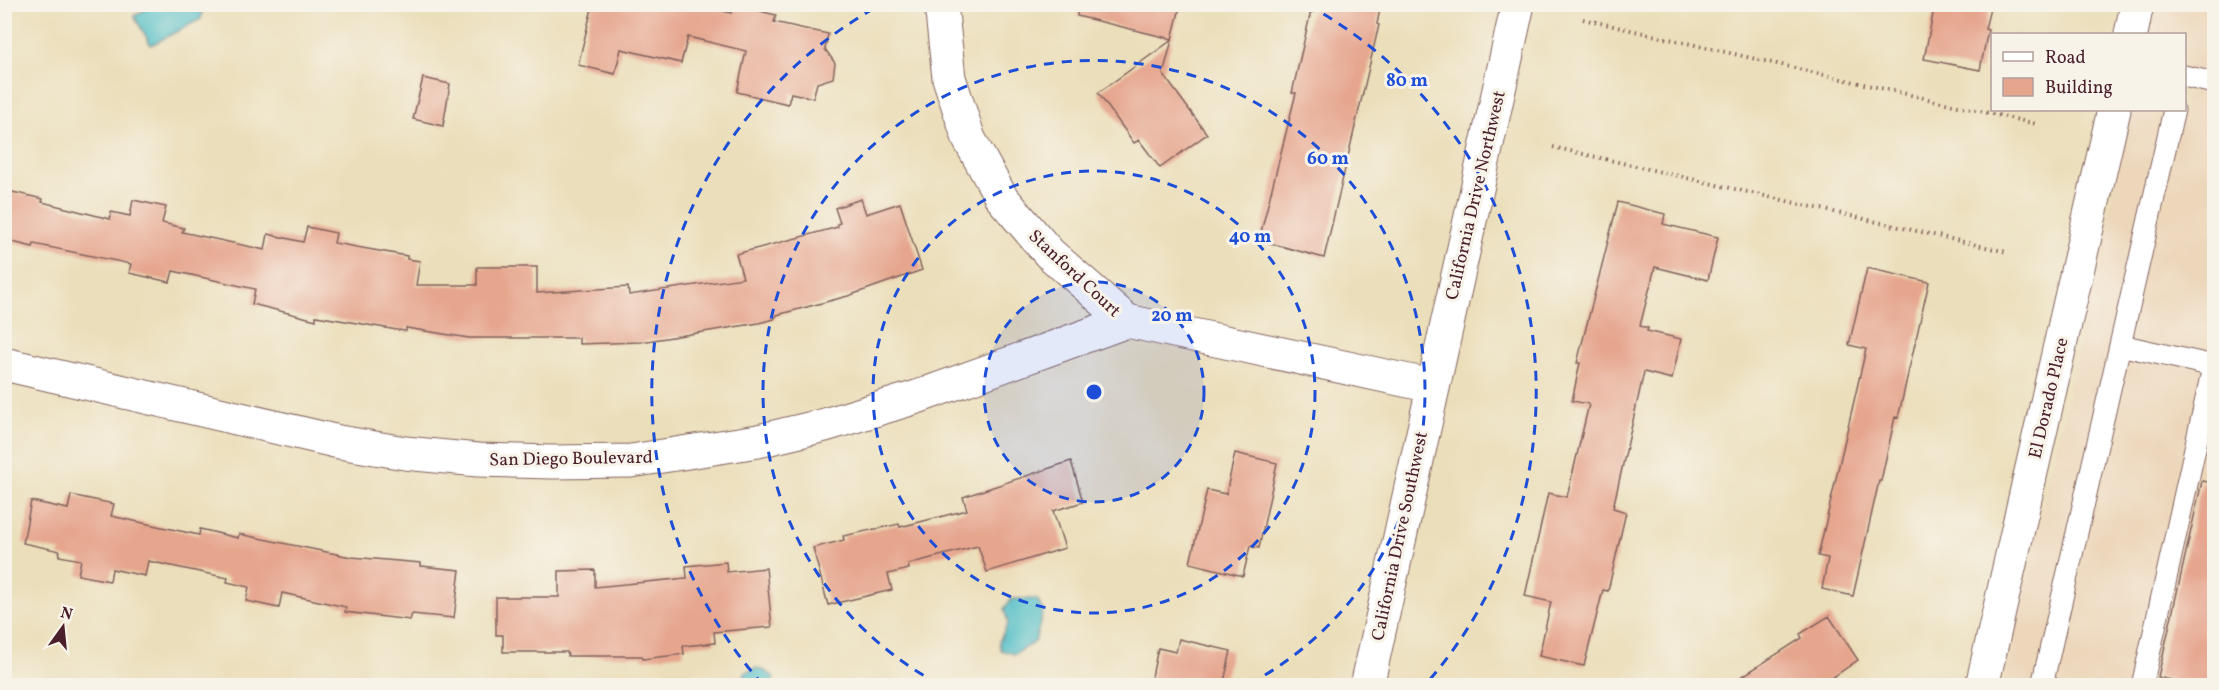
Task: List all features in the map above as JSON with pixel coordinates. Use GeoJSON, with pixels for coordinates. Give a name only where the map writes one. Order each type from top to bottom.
{"type":"FeatureCollection","features":[{"type":"Feature","properties":{"kind":"street","name":"Stanford Court"},"geometry":{"type":"LineString","coordinates":[[941,4],[949,78],[969,139],[1000,197],[1048,253],[1127,321],[1432,386]]}},
{"type":"Feature","properties":{"kind":"street","name":"California Drive Northwest"},"geometry":{"type":"LineString","coordinates":[[1432,386],[1518,4]]}},
{"type":"Feature","properties":{"kind":"street"},"geometry":{"type":"LineString","coordinates":[[2131,33],[2138,4]]}},
{"type":"Feature","properties":{"kind":"street","name":"El Dorado Place"},"geometry":{"type":"LineString","coordinates":[[1982,686],[2114,111]]}},
{"type":"Feature","properties":{"kind":"street","name":"San Diego Boulevard"},"geometry":{"type":"LineString","coordinates":[[4,364],[339,442],[405,453],[478,460],[552,462],[631,460],[758,441],[825,425],[917,398],[1127,321]]}},
{"type":"Feature","properties":{"kind":"street","name":"California Drive Southwest"},"geometry":{"type":"LineString","coordinates":[[1367,686],[1432,386]]}},
{"type":"Feature","properties":{"kind":"lane"},"geometry":{"type":"LineString","coordinates":[[2186,76],[2214,83]]}},
{"type":"Feature","properties":{"kind":"lane"},"geometry":{"type":"LineString","coordinates":[[2049,686],[2043,681],[2174,111]]}},
{"type":"Feature","properties":{"kind":"lane"},"geometry":{"type":"LineString","coordinates":[[2120,345],[2214,364],[2207,432],[2142,686]]}},
{"type":"Feature","properties":{"kind":"path"},"geometry":{"type":"LineString","coordinates":[[1583,19],[2036,124]]}},
{"type":"Feature","properties":{"kind":"path"},"geometry":{"type":"LineString","coordinates":[[1553,147],[2007,252]]}},
{"type":"Feature","properties":{"kind":"shaded area"},"geometry":{"type":"Polygon","coordinates":[[[2156,5],[2214,5],[2214,685],[2003,686],[2132,111],[2186,111],[2186,33],[2149,33],[2156,5]]]}},
{"type":"Feature","properties":{"kind":"water"},"geometry":{"type":"Polygon","coordinates":[[[155,4],[204,5],[201,19],[151,45],[134,16],[155,4]]]}},
{"type":"Feature","properties":{"kind":"water"},"geometry":{"type":"Polygon","coordinates":[[[1012,599],[1037,599],[1043,611],[1035,642],[1014,654],[1001,650],[999,642],[1008,623],[1004,608],[1012,599]]]}},
{"type":"Feature","properties":{"kind":"water"},"geometry":{"type":"Polygon","coordinates":[[[756,668],[773,676],[774,685],[739,685],[746,672],[756,668]]]}},
{"type":"Feature","properties":{"kind":"building"},"geometry":{"type":"Polygon","coordinates":[[[593,4],[695,4],[731,13],[733,5],[776,15],[774,22],[828,34],[825,49],[835,63],[833,78],[817,83],[813,98],[791,93],[788,104],[737,92],[746,51],[688,37],[681,63],[621,49],[615,74],[578,65],[593,4]]]}},
{"type":"Feature","properties":{"kind":"building"},"geometry":{"type":"Polygon","coordinates":[[[1078,4],[1181,4],[1172,39],[1077,16],[1078,4]]]}},
{"type":"Feature","properties":{"kind":"building"},"geometry":{"type":"Polygon","coordinates":[[[1315,4],[1381,4],[1377,24],[1379,25],[1324,258],[1259,240],[1296,93],[1292,93],[1311,11],[1313,12],[1315,4]]]}},
{"type":"Feature","properties":{"kind":"building"},"geometry":{"type":"Polygon","coordinates":[[[1935,4],[1991,4],[1985,29],[1988,30],[1980,70],[1924,59],[1935,4]]]}},
{"type":"Feature","properties":{"kind":"building"},"geometry":{"type":"Polygon","coordinates":[[[1172,40],[1163,74],[1207,134],[1160,168],[1139,140],[1134,143],[1098,93],[1172,40]]]}},
{"type":"Feature","properties":{"kind":"building"},"geometry":{"type":"Polygon","coordinates":[[[423,78],[450,84],[443,126],[413,119],[423,78]]]}},
{"type":"Feature","properties":{"kind":"building"},"geometry":{"type":"Polygon","coordinates":[[[4,190],[110,219],[111,212],[130,216],[133,200],[166,207],[162,223],[184,228],[182,232],[265,250],[268,234],[303,242],[307,227],[336,233],[334,243],[407,256],[407,259],[420,261],[416,285],[477,285],[477,267],[537,267],[537,293],[628,287],[629,295],[743,278],[736,254],[838,227],[837,224],[840,223],[835,208],[861,199],[866,214],[900,203],[922,270],[848,296],[777,315],[774,319],[759,323],[641,342],[579,344],[579,338],[469,338],[406,328],[406,331],[397,330],[316,316],[316,320],[252,304],[255,289],[173,271],[170,282],[129,273],[131,264],[4,240],[4,190]]]}},
{"type":"Feature","properties":{"kind":"building"},"geometry":{"type":"Polygon","coordinates":[[[1618,202],[1665,214],[1663,224],[1718,237],[1708,280],[1655,267],[1640,326],[1648,328],[1647,331],[1681,339],[1672,379],[1644,372],[1613,508],[1626,512],[1608,591],[1603,590],[1584,666],[1539,656],[1551,602],[1525,596],[1548,493],[1567,497],[1589,404],[1572,401],[1580,363],[1577,363],[1618,202]]]}},
{"type":"Feature","properties":{"kind":"building"},"geometry":{"type":"Polygon","coordinates":[[[1867,268],[1929,282],[1898,418],[1895,417],[1853,596],[1822,589],[1828,558],[1818,556],[1866,349],[1849,345],[1867,268]]]}},
{"type":"Feature","properties":{"kind":"building"},"geometry":{"type":"Polygon","coordinates":[[[1235,453],[1277,463],[1259,548],[1250,546],[1243,576],[1190,563],[1207,490],[1226,494],[1235,453]]]}},
{"type":"Feature","properties":{"kind":"building"},"geometry":{"type":"Polygon","coordinates":[[[1071,461],[1083,502],[1053,511],[1065,548],[987,572],[978,546],[908,564],[909,569],[888,574],[892,590],[828,605],[813,548],[844,540],[843,536],[899,524],[900,527],[967,510],[963,497],[1071,461]]]}},
{"type":"Feature","properties":{"kind":"building"},"geometry":{"type":"Polygon","coordinates":[[[2202,481],[2214,483],[2214,686],[2196,686],[2158,677],[2202,481]]]}},
{"type":"Feature","properties":{"kind":"building"},"geometry":{"type":"Polygon","coordinates":[[[71,495],[114,504],[111,516],[199,535],[200,529],[238,538],[239,534],[351,557],[421,563],[421,566],[460,570],[454,618],[412,614],[410,620],[345,612],[346,607],[282,593],[279,608],[246,601],[249,587],[227,582],[228,578],[148,561],[145,576],[112,569],[110,581],[78,575],[81,560],[59,556],[60,551],[23,543],[31,501],[68,509],[71,495]]]}},
{"type":"Feature","properties":{"kind":"building"},"geometry":{"type":"Polygon","coordinates":[[[726,562],[727,572],[766,568],[772,627],[714,632],[715,643],[683,646],[684,654],[643,659],[642,656],[568,656],[567,652],[503,652],[503,635],[496,635],[496,597],[559,597],[559,571],[595,570],[595,587],[687,578],[686,566],[726,562]]]}},
{"type":"Feature","properties":{"kind":"building"},"geometry":{"type":"Polygon","coordinates":[[[1829,616],[1858,660],[1820,686],[1727,686],[1802,638],[1800,634],[1829,616]]]}},
{"type":"Feature","properties":{"kind":"building"},"geometry":{"type":"Polygon","coordinates":[[[1179,639],[1231,651],[1223,686],[1150,686],[1158,648],[1176,652],[1179,639]]]}}]}
